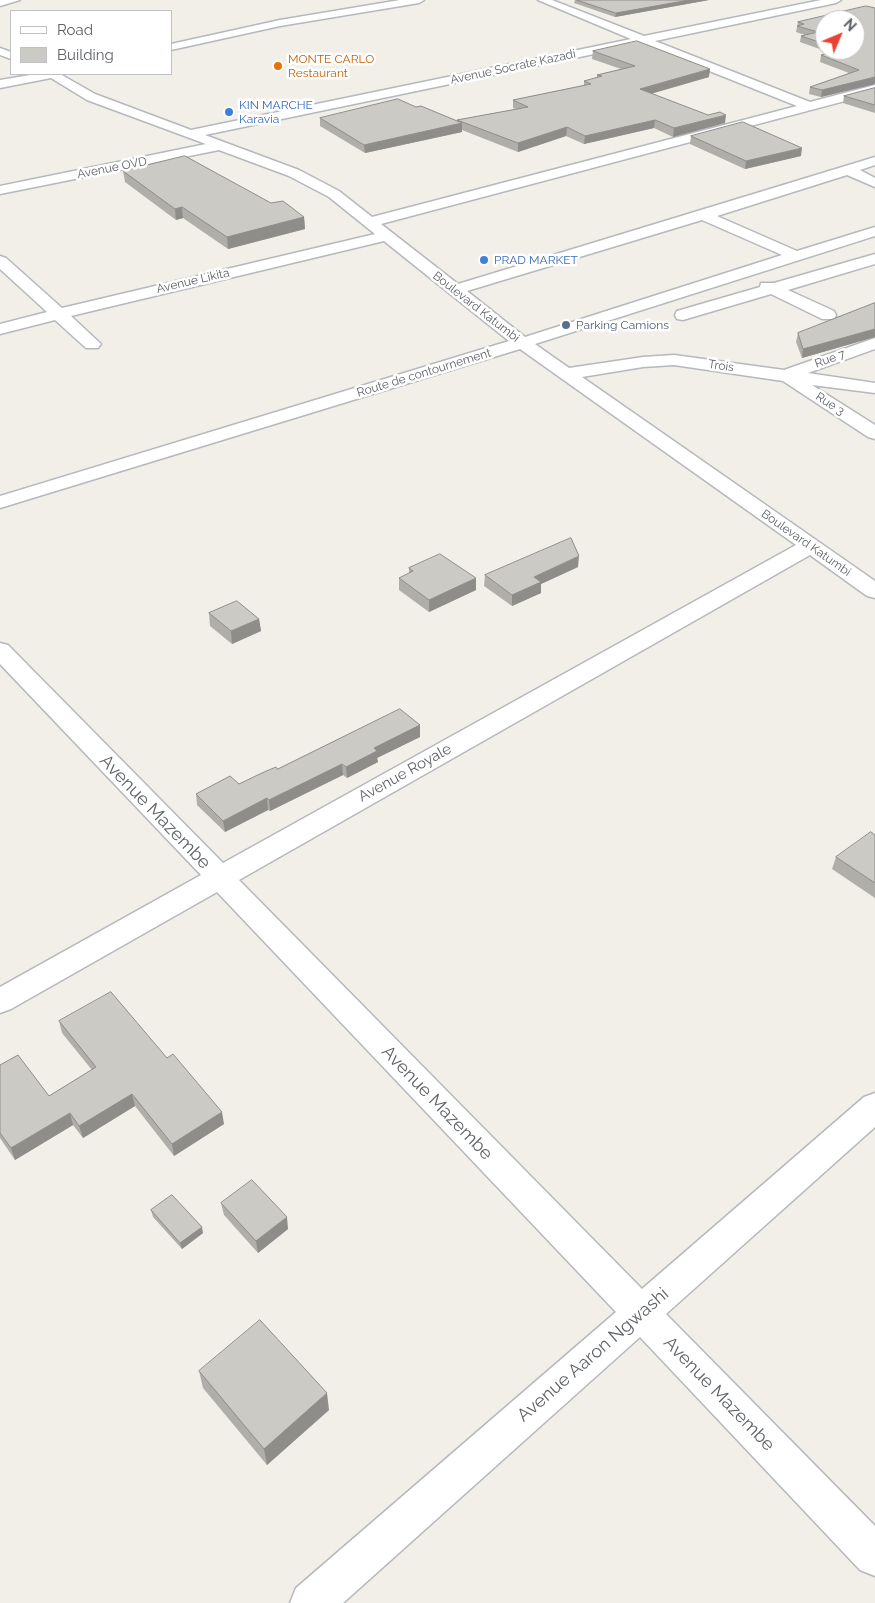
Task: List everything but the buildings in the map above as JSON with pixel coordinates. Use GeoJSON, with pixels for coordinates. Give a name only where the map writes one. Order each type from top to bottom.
{"type":"FeatureCollection","features":[{"type":"Feature","properties":{"kind":"street"},"geometry":{"type":"LineString","coordinates":[[0,3],[15,0]]}},
{"type":"Feature","properties":{"kind":"street"},"geometry":{"type":"LineString","coordinates":[[172,47],[280,23],[419,0]]}},
{"type":"Feature","properties":{"kind":"street"},"geometry":{"type":"LineString","coordinates":[[543,0],[808,106]]}},
{"type":"Feature","properties":{"kind":"street","name":"Avenue Socrate Kazadi"},"geometry":{"type":"LineString","coordinates":[[191,134],[836,0]]}},
{"type":"Feature","properties":{"kind":"street"},"geometry":{"type":"LineString","coordinates":[[0,84],[48,75]]}},
{"type":"Feature","properties":{"kind":"street","name":"Boulevard Katumbi"},"geometry":{"type":"LineString","coordinates":[[55,75],[91,97],[224,145],[316,184],[340,198],[522,343],[875,590]]}},
{"type":"Feature","properties":{"kind":"street"},"geometry":{"type":"LineString","coordinates":[[370,222],[875,88]]}},
{"type":"Feature","properties":{"kind":"street","name":"Avenue OVD"},"geometry":{"type":"LineString","coordinates":[[0,190],[224,145]]}},
{"type":"Feature","properties":{"kind":"street"},"geometry":{"type":"LineString","coordinates":[[455,290],[704,216],[875,161]]}},
{"type":"Feature","properties":{"kind":"street"},"geometry":{"type":"LineString","coordinates":[[848,170],[875,183]]}},
{"type":"Feature","properties":{"kind":"street"},"geometry":{"type":"LineString","coordinates":[[704,216],[796,256]]}},
{"type":"Feature","properties":{"kind":"street","name":"Route de contournement"},"geometry":{"type":"LineString","coordinates":[[0,502],[522,343],[875,231]]}},
{"type":"Feature","properties":{"kind":"street","name":"Avenue Likita"},"geometry":{"type":"LineString","coordinates":[[0,329],[386,236]]}},
{"type":"Feature","properties":{"kind":"street"},"geometry":{"type":"LineString","coordinates":[[683,315],[875,259]]}},
{"type":"Feature","properties":{"kind":"street"},"geometry":{"type":"LineString","coordinates":[[0,261],[92,344]]}},
{"type":"Feature","properties":{"kind":"street"},"geometry":{"type":"LineString","coordinates":[[742,272],[774,290],[828,315]]}},
{"type":"Feature","properties":{"kind":"street","name":"Rue 7"},"geometry":{"type":"LineString","coordinates":[[785,375],[875,343]]}},
{"type":"Feature","properties":{"kind":"street","name":"Trois"},"geometry":{"type":"LineString","coordinates":[[566,374],[643,362],[674,360],[875,388]]}},
{"type":"Feature","properties":{"kind":"street","name":"Rue 3"},"geometry":{"type":"LineString","coordinates":[[785,375],[875,433]]}},
{"type":"Feature","properties":{"kind":"street","name":"Avenue Royale"},"geometry":{"type":"LineString","coordinates":[[0,1000],[810,546]]}},
{"type":"Feature","properties":{"kind":"street","name":"Avenue Mazembe"},"geometry":{"type":"LineString","coordinates":[[0,650],[875,1555]]}},
{"type":"Feature","properties":{"kind":"street","name":"Avenue Aaron Ngwashi"},"geometry":{"type":"LineString","coordinates":[[311,1603],[875,1107]]}},
{"type":"Feature","properties":{"kind":"place","name":"MONTE CARLO Restaurant"},"geometry":{"type":"Point","coordinates":[278,66]}},
{"type":"Feature","properties":{"kind":"place","name":"KIN MARCHE Karavia"},"geometry":{"type":"Point","coordinates":[229,112]}},
{"type":"Feature","properties":{"kind":"place","name":"PRAD MARKET"},"geometry":{"type":"Point","coordinates":[484,260]}},
{"type":"Feature","properties":{"kind":"place","name":"Parking Camions"},"geometry":{"type":"Point","coordinates":[566,325]}}]}
